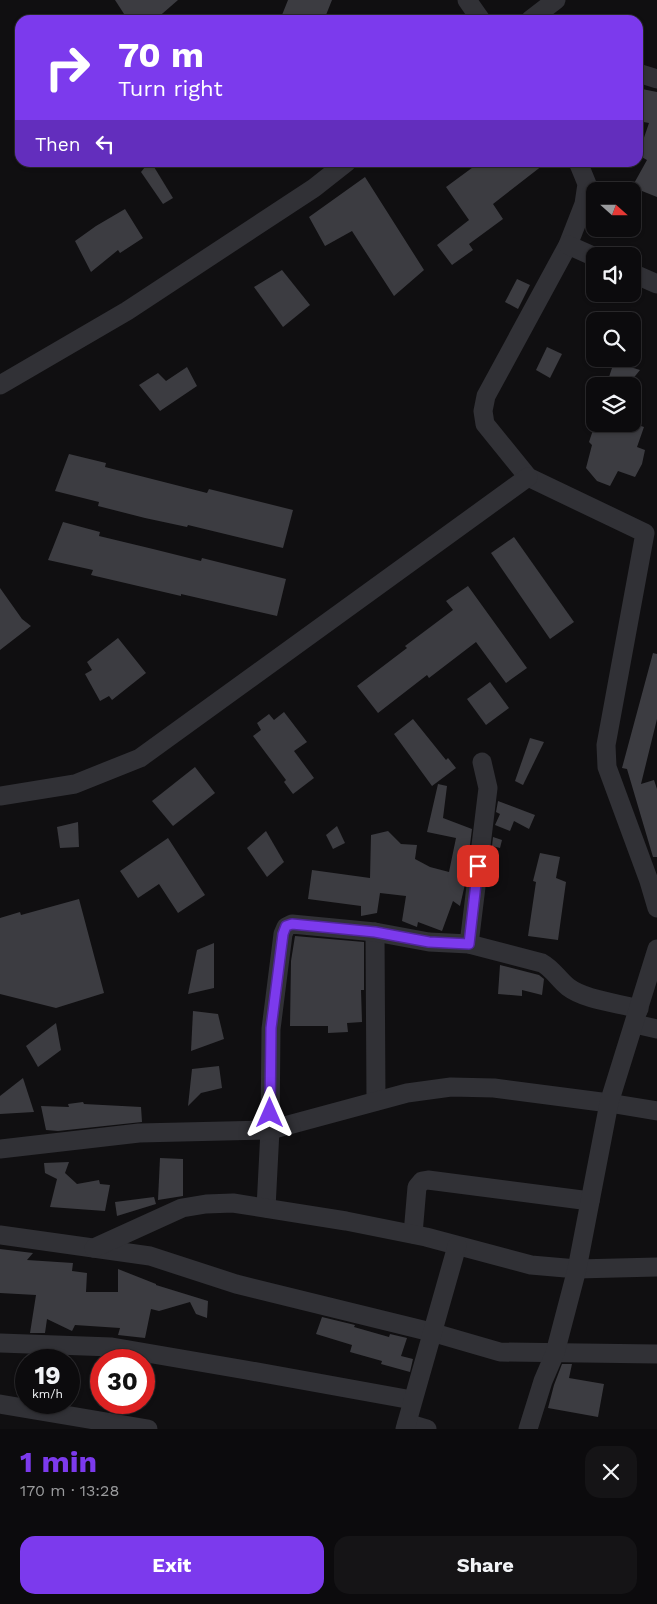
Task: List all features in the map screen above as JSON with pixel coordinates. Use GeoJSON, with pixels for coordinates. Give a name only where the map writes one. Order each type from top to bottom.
{"type":"FeatureCollection","features":[{"type":"Feature","properties":{"kind":"street"},"geometry":{"type":"LineString","coordinates":[[467,0],[478,15]]}},
{"type":"Feature","properties":{"kind":"street"},"geometry":{"type":"LineString","coordinates":[[536,15],[556,0]]}},
{"type":"Feature","properties":{"kind":"street"},"geometry":{"type":"LineString","coordinates":[[643,75],[657,79]]}},
{"type":"Feature","properties":{"kind":"street"},"geometry":{"type":"LineString","coordinates":[[0,385],[127,310],[314,188],[341,167]]}},
{"type":"Feature","properties":{"kind":"street"},"geometry":{"type":"LineString","coordinates":[[580,167],[587,184],[584,204],[568,245],[486,396],[483,411],[485,424],[528,477],[651,534],[606,745],[607,767],[657,908]]}},
{"type":"Feature","properties":{"kind":"street"},"geometry":{"type":"LineString","coordinates":[[568,245],[586,253]]}},
{"type":"Feature","properties":{"kind":"street"},"geometry":{"type":"LineString","coordinates":[[641,277],[657,284]]}},
{"type":"Feature","properties":{"kind":"street"},"geometry":{"type":"LineString","coordinates":[[0,796],[75,784],[140,758],[528,477]]}},
{"type":"Feature","properties":{"kind":"street"},"geometry":{"type":"LineString","coordinates":[[469,944],[488,788],[482,762]]}},
{"type":"Feature","properties":{"kind":"street"},"geometry":{"type":"LineString","coordinates":[[266,1208],[270,1130],[271,1028],[283,934],[286,926],[292,924],[375,932],[429,942],[469,944],[542,963],[551,968],[567,986],[583,995],[637,1016],[657,1029]]}},
{"type":"Feature","properties":{"kind":"street"},"geometry":{"type":"LineString","coordinates":[[375,932],[376,1101]]}},
{"type":"Feature","properties":{"kind":"street"},"geometry":{"type":"LineString","coordinates":[[528,1429],[543,1381],[555,1353],[577,1269],[609,1103],[657,949]]}},
{"type":"Feature","properties":{"kind":"street"},"geometry":{"type":"LineString","coordinates":[[0,1149],[139,1132],[270,1130],[407,1093],[459,1088],[494,1088],[657,1111]]}},
{"type":"Feature","properties":{"kind":"street"},"geometry":{"type":"LineString","coordinates":[[413,1234],[417,1188],[422,1181],[428,1180],[590,1201]]}},
{"type":"Feature","properties":{"kind":"street"},"geometry":{"type":"LineString","coordinates":[[94,1248],[182,1208],[206,1204],[233,1203],[413,1234],[531,1265],[577,1269],[657,1267]]}},
{"type":"Feature","properties":{"kind":"street"},"geometry":{"type":"LineString","coordinates":[[0,1235],[150,1256],[236,1284],[431,1332],[500,1352],[657,1354]]}},
{"type":"Feature","properties":{"kind":"street"},"geometry":{"type":"LineString","coordinates":[[426,1429],[406,1426],[431,1332],[457,1246]]}},
{"type":"Feature","properties":{"kind":"street"},"geometry":{"type":"LineString","coordinates":[[0,1343],[112,1348],[412,1400]]}},
{"type":"Feature","properties":{"kind":"street"},"geometry":{"type":"LineString","coordinates":[[0,1404],[108,1426],[148,1429]]}},
{"type":"Feature","properties":{"kind":"building"},"geometry":{"type":"Polygon","coordinates":[[[115,0],[178,0],[161,15],[125,15],[115,0]]]}},
{"type":"Feature","properties":{"kind":"building"},"geometry":{"type":"Polygon","coordinates":[[[288,0],[332,0],[326,15],[282,15],[288,0]]]}},
{"type":"Feature","properties":{"kind":"building"},"geometry":{"type":"Polygon","coordinates":[[[643,89],[657,92],[657,197],[641,191],[641,182],[635,182],[647,160],[643,158],[643,140],[649,123],[643,122],[643,89]]]}},
{"type":"Feature","properties":{"kind":"building"},"geometry":{"type":"Polygon","coordinates":[[[145,167],[154,167],[173,198],[163,204],[141,172],[145,167]]]}},
{"type":"Feature","properties":{"kind":"building"},"geometry":{"type":"Polygon","coordinates":[[[473,167],[541,167],[493,204],[503,219],[469,244],[473,250],[452,265],[437,245],[469,220],[446,187],[473,167]]]}},
{"type":"Feature","properties":{"kind":"building"},"geometry":{"type":"Polygon","coordinates":[[[365,177],[424,270],[394,296],[352,231],[325,246],[309,217],[365,177]]]}},
{"type":"Feature","properties":{"kind":"building"},"geometry":{"type":"Polygon","coordinates":[[[125,209],[143,238],[120,253],[118,250],[91,272],[75,241],[125,209]]]}},
{"type":"Feature","properties":{"kind":"building"},"geometry":{"type":"Polygon","coordinates":[[[282,270],[310,305],[283,327],[254,287],[282,270]]]}},
{"type":"Feature","properties":{"kind":"building"},"geometry":{"type":"Polygon","coordinates":[[[517,279],[530,285],[518,309],[505,302],[517,279]]]}},
{"type":"Feature","properties":{"kind":"building"},"geometry":{"type":"Polygon","coordinates":[[[547,347],[562,354],[550,378],[536,370],[547,347]]]}},
{"type":"Feature","properties":{"kind":"building"},"geometry":{"type":"Polygon","coordinates":[[[187,367],[197,386],[160,411],[139,385],[158,373],[166,381],[187,367]]]}},
{"type":"Feature","properties":{"kind":"building"},"geometry":{"type":"Polygon","coordinates":[[[612,367],[630,367],[640,370],[634,377],[609,377],[612,367]]]}},
{"type":"Feature","properties":{"kind":"building"},"geometry":{"type":"Polygon","coordinates":[[[641,426],[644,427],[637,447],[645,450],[642,464],[635,477],[618,471],[610,486],[597,481],[586,468],[592,445],[589,442],[592,432],[641,432],[641,426]]]}},
{"type":"Feature","properties":{"kind":"building"},"geometry":{"type":"Polygon","coordinates":[[[69,454],[106,463],[105,467],[207,493],[209,489],[293,510],[283,548],[188,525],[187,527],[145,518],[98,506],[99,502],[55,491],[69,454]]]}},
{"type":"Feature","properties":{"kind":"building"},"geometry":{"type":"Polygon","coordinates":[[[63,522],[100,532],[99,536],[201,561],[202,558],[286,579],[277,616],[91,575],[93,570],[48,560],[63,522]]]}},
{"type":"Feature","properties":{"kind":"building"},"geometry":{"type":"Polygon","coordinates":[[[514,537],[574,622],[550,639],[491,553],[514,537]]]}},
{"type":"Feature","properties":{"kind":"building"},"geometry":{"type":"Polygon","coordinates":[[[468,586],[527,668],[506,683],[476,642],[429,678],[427,675],[378,713],[357,686],[407,648],[405,646],[453,610],[446,601],[468,586]]]}},
{"type":"Feature","properties":{"kind":"building"},"geometry":{"type":"Polygon","coordinates":[[[0,588],[22,619],[31,626],[0,650],[0,588]]]}},
{"type":"Feature","properties":{"kind":"building"},"geometry":{"type":"Polygon","coordinates":[[[118,638],[146,673],[112,700],[109,696],[100,701],[85,674],[92,670],[87,662],[118,638]]]}},
{"type":"Feature","properties":{"kind":"building"},"geometry":{"type":"Polygon","coordinates":[[[653,653],[657,654],[657,719],[641,784],[654,780],[657,789],[657,857],[653,857],[627,769],[622,768],[653,653]]]}},
{"type":"Feature","properties":{"kind":"building"},"geometry":{"type":"Polygon","coordinates":[[[490,682],[509,708],[486,725],[467,699],[490,682]]]}},
{"type":"Feature","properties":{"kind":"building"},"geometry":{"type":"Polygon","coordinates":[[[284,712],[307,742],[294,751],[314,778],[293,794],[284,782],[286,780],[253,736],[261,730],[257,723],[269,714],[274,720],[284,712]]]}},
{"type":"Feature","properties":{"kind":"building"},"geometry":{"type":"Polygon","coordinates":[[[413,719],[446,760],[448,758],[456,768],[432,786],[394,734],[413,719]]]}},
{"type":"Feature","properties":{"kind":"building"},"geometry":{"type":"Polygon","coordinates":[[[530,738],[544,742],[523,785],[515,781],[530,738]]]}},
{"type":"Feature","properties":{"kind":"building"},"geometry":{"type":"Polygon","coordinates":[[[195,767],[215,793],[173,826],[152,801],[195,767]]]}},
{"type":"Feature","properties":{"kind":"building"},"geometry":{"type":"Polygon","coordinates":[[[438,784],[447,786],[443,818],[472,829],[465,884],[460,906],[453,901],[442,931],[418,922],[417,927],[402,921],[406,896],[380,893],[377,913],[361,916],[361,906],[308,899],[312,870],[370,878],[371,835],[388,831],[401,844],[417,845],[415,859],[430,867],[449,872],[456,838],[427,832],[438,784]]]}},
{"type":"Feature","properties":{"kind":"building"},"geometry":{"type":"Polygon","coordinates":[[[498,801],[535,815],[529,829],[514,821],[510,831],[495,825],[500,814],[496,812],[498,801]]]}},
{"type":"Feature","properties":{"kind":"building"},"geometry":{"type":"Polygon","coordinates":[[[78,822],[79,847],[60,848],[57,827],[78,822]]]}},
{"type":"Feature","properties":{"kind":"building"},"geometry":{"type":"Polygon","coordinates":[[[337,826],[345,843],[333,849],[326,835],[337,826]]]}},
{"type":"Feature","properties":{"kind":"building"},"geometry":{"type":"Polygon","coordinates":[[[266,831],[284,862],[267,877],[247,848],[266,831]]]}},
{"type":"Feature","properties":{"kind":"building"},"geometry":{"type":"Polygon","coordinates":[[[493,837],[502,840],[500,848],[492,846],[493,837]]]}},
{"type":"Feature","properties":{"kind":"building"},"geometry":{"type":"Polygon","coordinates":[[[168,838],[205,895],[178,913],[159,884],[138,898],[120,871],[168,838]]]}},
{"type":"Feature","properties":{"kind":"building"},"geometry":{"type":"Polygon","coordinates":[[[540,853],[560,857],[556,878],[566,882],[558,940],[528,936],[536,882],[533,881],[540,853]]]}},
{"type":"Feature","properties":{"kind":"building"},"geometry":{"type":"Polygon","coordinates":[[[79,899],[104,993],[56,1008],[0,994],[0,918],[20,912],[21,915],[79,899]]]}},
{"type":"Feature","properties":{"kind":"building"},"geometry":{"type":"Polygon","coordinates":[[[295,936],[364,942],[364,990],[361,990],[362,1022],[347,1023],[348,1032],[328,1033],[328,1026],[290,1026],[291,961],[295,936]]]}},
{"type":"Feature","properties":{"kind":"building"},"geometry":{"type":"Polygon","coordinates":[[[214,943],[214,988],[188,994],[197,950],[214,943]]]}},
{"type":"Feature","properties":{"kind":"building"},"geometry":{"type":"Polygon","coordinates":[[[500,965],[539,975],[544,979],[542,995],[522,990],[522,996],[498,994],[500,965]]]}},
{"type":"Feature","properties":{"kind":"building"},"geometry":{"type":"Polygon","coordinates":[[[193,1011],[218,1014],[224,1039],[191,1051],[193,1011]]]}},
{"type":"Feature","properties":{"kind":"building"},"geometry":{"type":"Polygon","coordinates":[[[56,1023],[61,1050],[38,1067],[26,1046],[56,1023]]]}},
{"type":"Feature","properties":{"kind":"building"},"geometry":{"type":"Polygon","coordinates":[[[219,1066],[222,1088],[201,1093],[188,1106],[192,1069],[219,1066]]]}},
{"type":"Feature","properties":{"kind":"building"},"geometry":{"type":"Polygon","coordinates":[[[23,1078],[34,1112],[0,1114],[0,1096],[23,1078]]]}},
{"type":"Feature","properties":{"kind":"building"},"geometry":{"type":"Polygon","coordinates":[[[83,1102],[84,1104],[141,1107],[142,1122],[58,1131],[46,1130],[41,1106],[69,1107],[68,1104],[83,1102]]]}},
{"type":"Feature","properties":{"kind":"building"},"geometry":{"type":"Polygon","coordinates":[[[160,1158],[183,1159],[183,1196],[158,1200],[160,1158]]]}},
{"type":"Feature","properties":{"kind":"building"},"geometry":{"type":"Polygon","coordinates":[[[69,1162],[65,1173],[77,1184],[99,1180],[100,1184],[110,1185],[105,1211],[50,1207],[57,1179],[45,1173],[44,1163],[69,1162]]]}},
{"type":"Feature","properties":{"kind":"building"},"geometry":{"type":"Polygon","coordinates":[[[154,1197],[156,1204],[117,1216],[115,1202],[154,1197]]]}},
{"type":"Feature","properties":{"kind":"building"},"geometry":{"type":"Polygon","coordinates":[[[0,1249],[33,1253],[27,1260],[73,1263],[72,1271],[87,1273],[86,1292],[118,1292],[118,1269],[156,1285],[208,1301],[207,1318],[196,1314],[190,1302],[159,1311],[151,1309],[145,1338],[118,1335],[120,1328],[75,1325],[72,1331],[47,1319],[45,1333],[30,1333],[36,1295],[0,1293],[0,1249]]]}},
{"type":"Feature","properties":{"kind":"building"},"geometry":{"type":"Polygon","coordinates":[[[322,1317],[355,1325],[354,1327],[389,1337],[390,1334],[407,1338],[401,1356],[413,1359],[410,1372],[381,1364],[382,1361],[350,1352],[352,1345],[316,1334],[322,1317]]]}},
{"type":"Feature","properties":{"kind":"building"},"geometry":{"type":"Polygon","coordinates":[[[562,1364],[572,1364],[569,1378],[604,1384],[598,1417],[548,1408],[562,1364]]]}},
{"type":"Feature","properties":{"kind":"route"},"geometry":{"type":"LineString","coordinates":[[270,1113],[271,1028],[283,934],[286,926],[292,924],[356,929],[429,942],[469,944],[478,866]]}}]}
